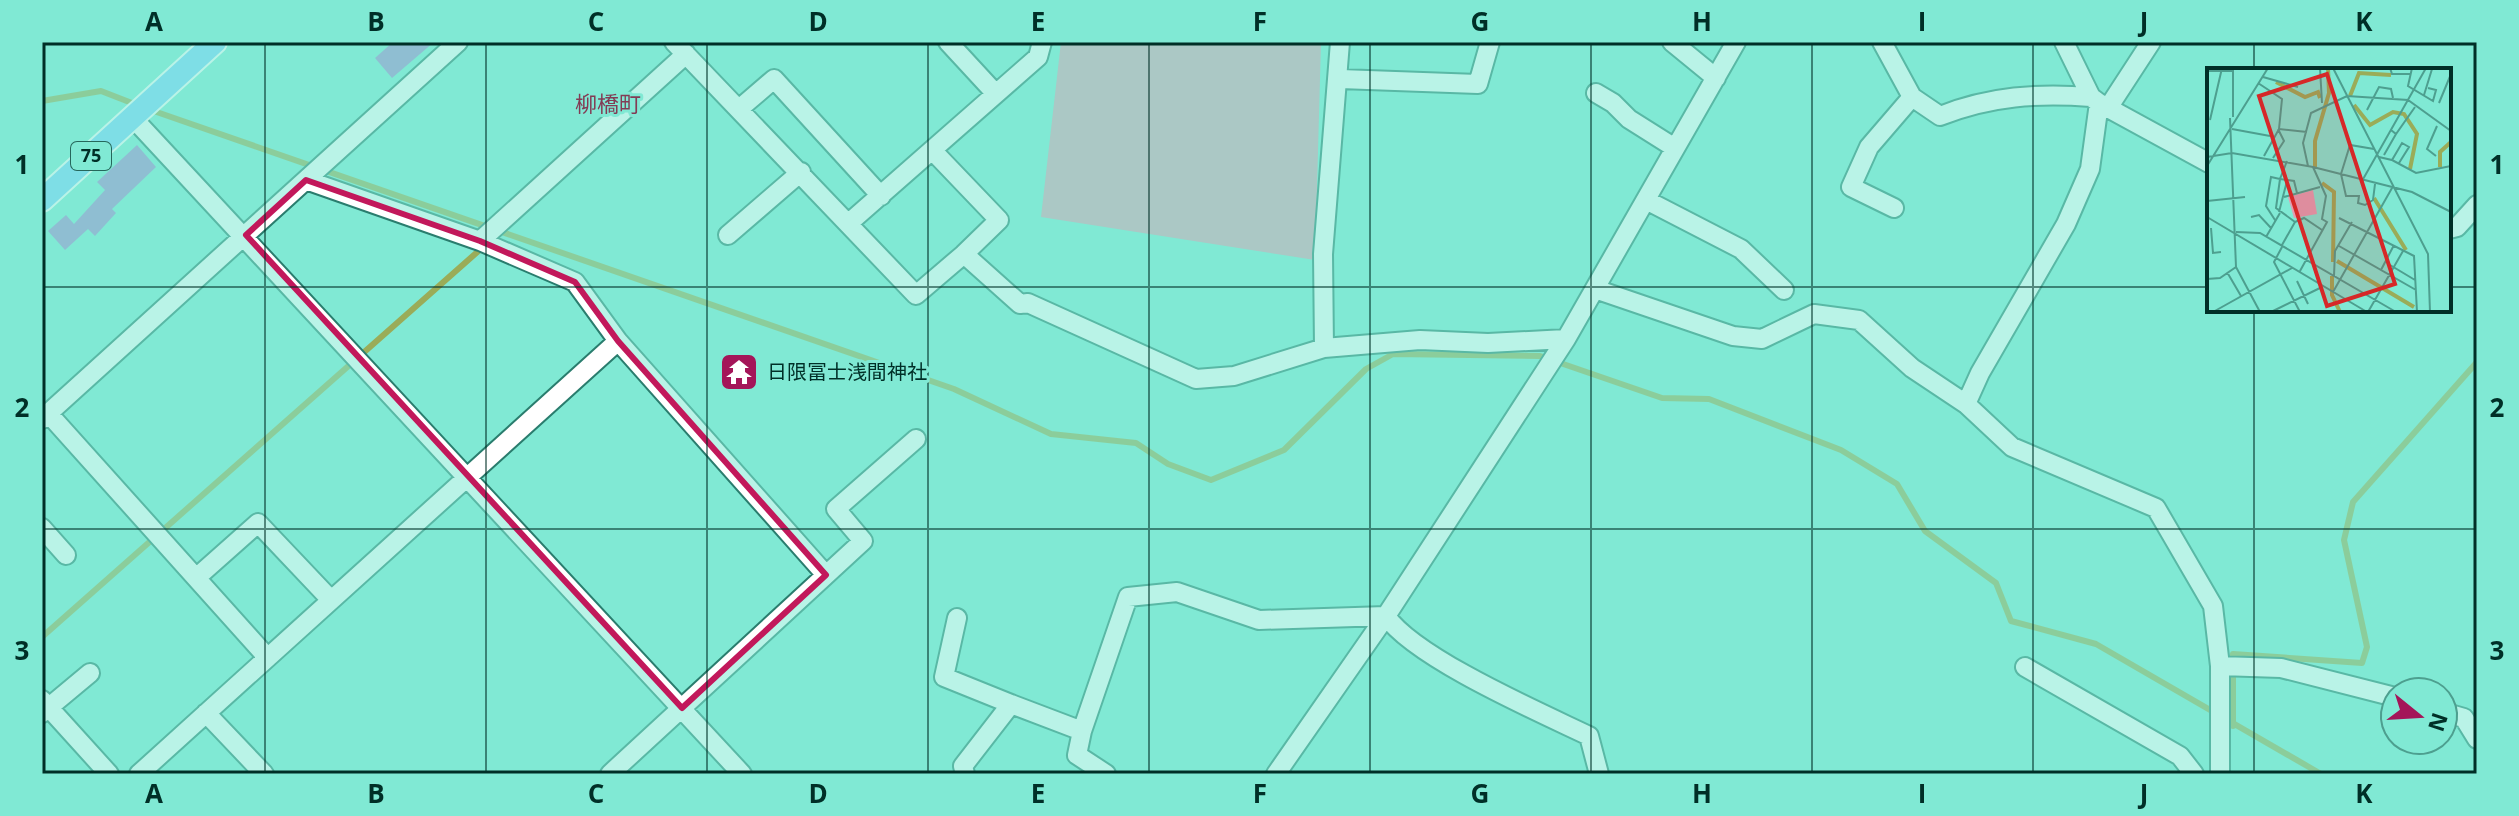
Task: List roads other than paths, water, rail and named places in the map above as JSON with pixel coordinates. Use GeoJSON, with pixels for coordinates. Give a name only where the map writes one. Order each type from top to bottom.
{"type":"FeatureCollection","features":[{"type":"Feature","properties":{"kind":"main road","name":"75"},"geometry":{"type":"LineString","coordinates":[[42,200],[215,42]]}},
{"type":"Feature","properties":{"kind":"street"},"geometry":{"type":"LineString","coordinates":[[267,657],[45,416],[458,42]]}},
{"type":"Feature","properties":{"kind":"street"},"geometry":{"type":"LineString","coordinates":[[948,42],[996,94]]}},
{"type":"Feature","properties":{"kind":"street"},"geometry":{"type":"LineString","coordinates":[[850,222],[1038,57],[1042,42]]}},
{"type":"Feature","properties":{"kind":"street"},"geometry":{"type":"LineString","coordinates":[[1324,348],[1323,254],[1340,79],[1340,42]]}},
{"type":"Feature","properties":{"kind":"street"},"geometry":{"type":"LineString","coordinates":[[1340,79],[1478,84],[1490,42]]}},
{"type":"Feature","properties":{"kind":"street"},"geometry":{"type":"LineString","coordinates":[[1672,42],[1716,78]]}},
{"type":"Feature","properties":{"kind":"street"},"geometry":{"type":"LineString","coordinates":[[1276,774],[1386,616],[1566,339],[1736,42]]}},
{"type":"Feature","properties":{"kind":"street"},"geometry":{"type":"LineString","coordinates":[[1966,404],[1980,373],[2066,224],[2090,169],[2100,103],[2151,42]]}},
{"type":"Feature","properties":{"kind":"street"},"geometry":{"type":"LineString","coordinates":[[1889,45],[1912,97],[1940,116],[1976,102],[2016,96],[2100,103],[2207,162]]}},
{"type":"Feature","properties":{"kind":"street"},"geometry":{"type":"LineString","coordinates":[[2070,46],[2100,103]]}},
{"type":"Feature","properties":{"kind":"street"},"geometry":{"type":"LineString","coordinates":[[480,241],[680,48],[850,222],[916,295],[999,220],[932,150]]}},
{"type":"Feature","properties":{"kind":"street"},"geometry":{"type":"LineString","coordinates":[[739,109],[774,79],[881,196]]}},
{"type":"Feature","properties":{"kind":"street"},"geometry":{"type":"LineString","coordinates":[[1596,93],[1613,103],[1629,119],[1675,148]]}},
{"type":"Feature","properties":{"kind":"street"},"geometry":{"type":"LineString","coordinates":[[1894,208],[1851,187],[1869,147],[1912,97]]}},
{"type":"Feature","properties":{"kind":"street"},"geometry":{"type":"LineString","coordinates":[[142,110],[246,235],[742,774]]}},
{"type":"Feature","properties":{"kind":"street"},"geometry":{"type":"LineString","coordinates":[[728,235],[801,172]]}},
{"type":"Feature","properties":{"kind":"street"},"geometry":{"type":"LineString","coordinates":[[313,173],[575,282],[618,341],[826,575]]}},
{"type":"Feature","properties":{"kind":"street"},"geometry":{"type":"LineString","coordinates":[[1646,200],[1741,249],[1784,290]]}},
{"type":"Feature","properties":{"kind":"street"},"geometry":{"type":"LineString","coordinates":[[2451,228],[2457,227],[2477,205]]}},
{"type":"Feature","properties":{"kind":"street"},"geometry":{"type":"LineString","coordinates":[[964,254],[1020,304],[1028,303],[1196,379],[1234,376],[1324,348],[1420,340],[1488,343],[1566,339]]}},
{"type":"Feature","properties":{"kind":"street"},"geometry":{"type":"LineString","coordinates":[[1595,289],[1733,336],[1762,339],[1814,314],[1859,320],[1912,368],[1966,404],[2012,447],[2156,508],[2213,606],[2220,666],[2220,774]]}},
{"type":"Feature","properties":{"kind":"street"},"geometry":{"type":"LineString","coordinates":[[139,774],[618,341]]}},
{"type":"Feature","properties":{"kind":"street"},"geometry":{"type":"LineString","coordinates":[[617,772],[863,541],[836,509],[916,439]]}},
{"type":"Feature","properties":{"kind":"street"},"geometry":{"type":"LineString","coordinates":[[196,578],[258,523],[331,600]]}},
{"type":"Feature","properties":{"kind":"street"},"geometry":{"type":"LineString","coordinates":[[42,528],[66,555]]}},
{"type":"Feature","properties":{"kind":"street"},"geometry":{"type":"LineString","coordinates":[[1106,774],[1077,755],[1082,731],[1128,597],[1177,592],[1259,620],[1386,616]]}},
{"type":"Feature","properties":{"kind":"street"},"geometry":{"type":"LineString","coordinates":[[1386,616],[1398,633],[1501,693],[1589,736],[1599,774]]}},
{"type":"Feature","properties":{"kind":"street"},"geometry":{"type":"LineString","coordinates":[[957,618],[944,677],[1082,731]]}},
{"type":"Feature","properties":{"kind":"street"},"geometry":{"type":"LineString","coordinates":[[2220,666],[2281,668],[2379,693]]}},
{"type":"Feature","properties":{"kind":"street"},"geometry":{"type":"LineString","coordinates":[[2025,667],[2180,756],[2194,774]]}},
{"type":"Feature","properties":{"kind":"street"},"geometry":{"type":"LineString","coordinates":[[90,673],[44,707],[109,774]]}},
{"type":"Feature","properties":{"kind":"street"},"geometry":{"type":"LineString","coordinates":[[965,774],[963,766],[1011,704]]}},
{"type":"Feature","properties":{"kind":"street"},"geometry":{"type":"LineString","coordinates":[[206,713],[264,774]]}},
{"type":"Feature","properties":{"kind":"street"},"geometry":{"type":"LineString","coordinates":[[2459,717],[2464,718],[2477,739]]}},
{"type":"Feature","properties":{"kind":"waterway"},"geometry":{"type":"LineString","coordinates":[[42,101],[101,91],[137,105]]}},
{"type":"Feature","properties":{"kind":"waterway"},"geometry":{"type":"LineString","coordinates":[[148,109],[954,389],[1051,434],[1136,443],[1168,464],[1211,480],[1284,450],[1366,369],[1393,354],[1540,356],[1662,398],[1709,399],[1841,450],[1897,484],[1925,531],[1996,583],[2011,621],[2096,644],[2321,774]]}},
{"type":"Feature","properties":{"kind":"waterway"},"geometry":{"type":"LineString","coordinates":[[42,637],[483,247]]}},
{"type":"Feature","properties":{"kind":"waterway"},"geometry":{"type":"LineString","coordinates":[[2233,726],[2233,654],[2362,663],[2367,647],[2344,540],[2353,502],[2477,362]]}},
{"type":"Feature","properties":{"kind":"place","name":"日限冨士浅間神社"},"geometry":{"type":"Point","coordinates":[739,372]}},
{"type":"Feature","properties":{"kind":"district","name":"柳橋町"},"geometry":{"type":"Point","coordinates":[608,104]}}]}
